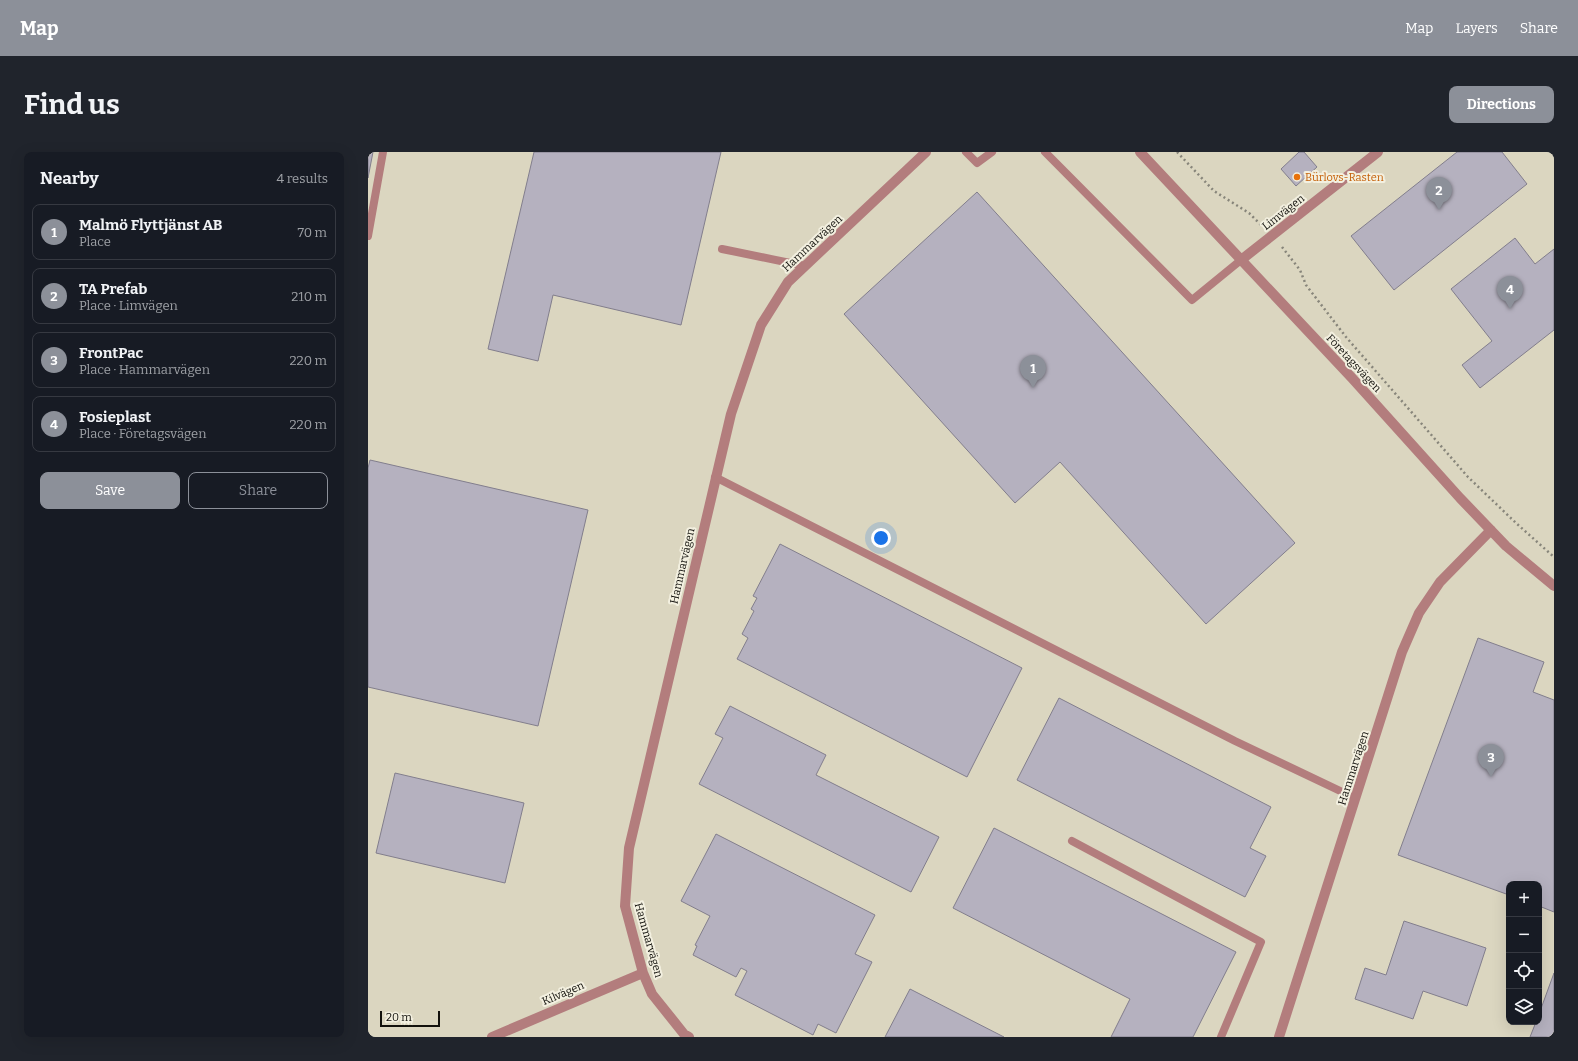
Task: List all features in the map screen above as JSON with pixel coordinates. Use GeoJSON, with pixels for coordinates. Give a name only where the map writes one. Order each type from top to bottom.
{"type":"FeatureCollection","features":[{"type":"Feature","properties":{"kind":"street","name":"Hammarvägen"},"geometry":{"type":"LineString","coordinates":[[689,1037],[684,1034],[652,994],[643,973],[625,906],[629,848],[731,414],[761,325],[788,282],[926,152]]}},
{"type":"Feature","properties":{"kind":"street","name":"Företagsvägen"},"geometry":{"type":"LineString","coordinates":[[1140,152],[1352,378],[1506,546],[1554,586]]}},
{"type":"Feature","properties":{"kind":"street","name":"Limvägen"},"geometry":{"type":"LineString","coordinates":[[1241,260],[1378,152]]}},
{"type":"Feature","properties":{"kind":"street","name":"Hammarvägen"},"geometry":{"type":"LineString","coordinates":[[1279,1037],[1402,652],[1419,613],[1440,582],[1492,530]]}},
{"type":"Feature","properties":{"kind":"street","name":"Kilvägen"},"geometry":{"type":"LineString","coordinates":[[492,1037],[643,973]]}},
{"type":"Feature","properties":{"kind":"lane"},"geometry":{"type":"LineString","coordinates":[[368,236],[383,152]]}},
{"type":"Feature","properties":{"kind":"lane"},"geometry":{"type":"LineString","coordinates":[[966,152],[977,164],[992,152]]}},
{"type":"Feature","properties":{"kind":"lane"},"geometry":{"type":"LineString","coordinates":[[1046,152],[1192,300],[1241,260]]}},
{"type":"Feature","properties":{"kind":"lane"},"geometry":{"type":"LineString","coordinates":[[722,249],[805,266]]}},
{"type":"Feature","properties":{"kind":"lane"},"geometry":{"type":"LineString","coordinates":[[715,477],[1228,738],[1356,798]]}},
{"type":"Feature","properties":{"kind":"lane"},"geometry":{"type":"LineString","coordinates":[[1072,841],[1261,942],[1221,1037]]}},
{"type":"Feature","properties":{"kind":"path"},"geometry":{"type":"LineString","coordinates":[[1177,152],[1214,191],[1249,213],[1289,254],[1300,270],[1306,285],[1346,337],[1468,477],[1554,557]]}},
{"type":"Feature","properties":{"kind":"shaded area"},"geometry":{"type":"Polygon","coordinates":[[[368,152],[1554,152],[1554,1037],[368,1037],[368,152]]]}},
{"type":"Feature","properties":{"kind":"building"},"geometry":{"type":"Polygon","coordinates":[[[368,152],[373,152],[368,178],[368,152]]]}},
{"type":"Feature","properties":{"kind":"building"},"geometry":{"type":"Polygon","coordinates":[[[534,152],[721,152],[681,325],[553,295],[538,361],[488,349],[534,152]]]}},
{"type":"Feature","properties":{"kind":"building","name":"Bürlovs-Rasten"},"geometry":{"type":"Polygon","coordinates":[[[1299,152],[1304,152],[1317,167],[1296,186],[1281,169],[1299,152]]]}},
{"type":"Feature","properties":{"kind":"building"},"geometry":{"type":"Polygon","coordinates":[[[1457,152],[1502,152],[1527,184],[1394,290],[1351,236],[1457,152]]]}},
{"type":"Feature","properties":{"kind":"building"},"geometry":{"type":"Polygon","coordinates":[[[977,192],[1295,543],[1206,624],[1060,462],[1015,503],[844,314],[977,192]]]}},
{"type":"Feature","properties":{"kind":"building"},"geometry":{"type":"Polygon","coordinates":[[[1515,238],[1535,264],[1554,249],[1554,330],[1480,388],[1462,365],[1492,341],[1451,289],[1515,238]]]}},
{"type":"Feature","properties":{"kind":"building"},"geometry":{"type":"Polygon","coordinates":[[[370,460],[588,510],[538,726],[368,687],[368,468],[370,460]]]}},
{"type":"Feature","properties":{"kind":"building"},"geometry":{"type":"Polygon","coordinates":[[[780,544],[1022,668],[967,777],[737,659],[748,638],[742,634],[754,611],[751,609],[757,598],[753,596],[780,544]]]}},
{"type":"Feature","properties":{"kind":"building"},"geometry":{"type":"Polygon","coordinates":[[[1478,638],[1544,662],[1533,692],[1554,700],[1554,912],[1542,907],[1542,881],[1506,881],[1506,894],[1398,855],[1478,638]]]}},
{"type":"Feature","properties":{"kind":"building"},"geometry":{"type":"Polygon","coordinates":[[[1059,698],[1271,807],[1250,848],[1266,856],[1245,897],[1017,780],[1059,698]]]}},
{"type":"Feature","properties":{"kind":"building"},"geometry":{"type":"Polygon","coordinates":[[[730,706],[826,755],[816,775],[939,837],[911,892],[699,784],[723,738],[715,734],[730,706]]]}},
{"type":"Feature","properties":{"kind":"building"},"geometry":{"type":"Polygon","coordinates":[[[395,773],[524,803],[505,883],[376,853],[395,773]]]}},
{"type":"Feature","properties":{"kind":"building"},"geometry":{"type":"Polygon","coordinates":[[[994,828],[1236,952],[1193,1037],[1111,1037],[1130,999],[953,908],[994,828]]]}},
{"type":"Feature","properties":{"kind":"building"},"geometry":{"type":"Polygon","coordinates":[[[716,834],[875,915],[855,954],[872,962],[836,1033],[818,1024],[813,1035],[735,995],[747,971],[741,968],[736,977],[693,955],[697,946],[695,945],[710,916],[681,901],[716,834]]]}},
{"type":"Feature","properties":{"kind":"building"},"geometry":{"type":"Polygon","coordinates":[[[1404,921],[1486,948],[1467,1006],[1423,991],[1413,1019],[1355,999],[1365,968],[1386,975],[1404,921]]]}},
{"type":"Feature","properties":{"kind":"building"},"geometry":{"type":"Polygon","coordinates":[[[1554,973],[1554,1037],[1530,1037],[1535,1025],[1542,1025],[1542,1006],[1554,973]]]}},
{"type":"Feature","properties":{"kind":"building"},"geometry":{"type":"Polygon","coordinates":[[[910,989],[1004,1037],[885,1037],[910,989]]]}},
{"type":"Feature","properties":{"kind":"place","name":"Bürlovs-Rasten"},"geometry":{"type":"Point","coordinates":[1297,177]}},
{"type":"Feature","properties":{"kind":"place","name":"TA Prefab"},"geometry":{"type":"Point","coordinates":[1439,210]}},
{"type":"Feature","properties":{"kind":"place","name":"Fosieplast"},"geometry":{"type":"Point","coordinates":[1510,309]}},
{"type":"Feature","properties":{"kind":"place","name":"Malmö Flyttjänst AB"},"geometry":{"type":"Point","coordinates":[1033,388]}},
{"type":"Feature","properties":{"kind":"place","name":"FrontPac"},"geometry":{"type":"Point","coordinates":[1491,777]}}]}
